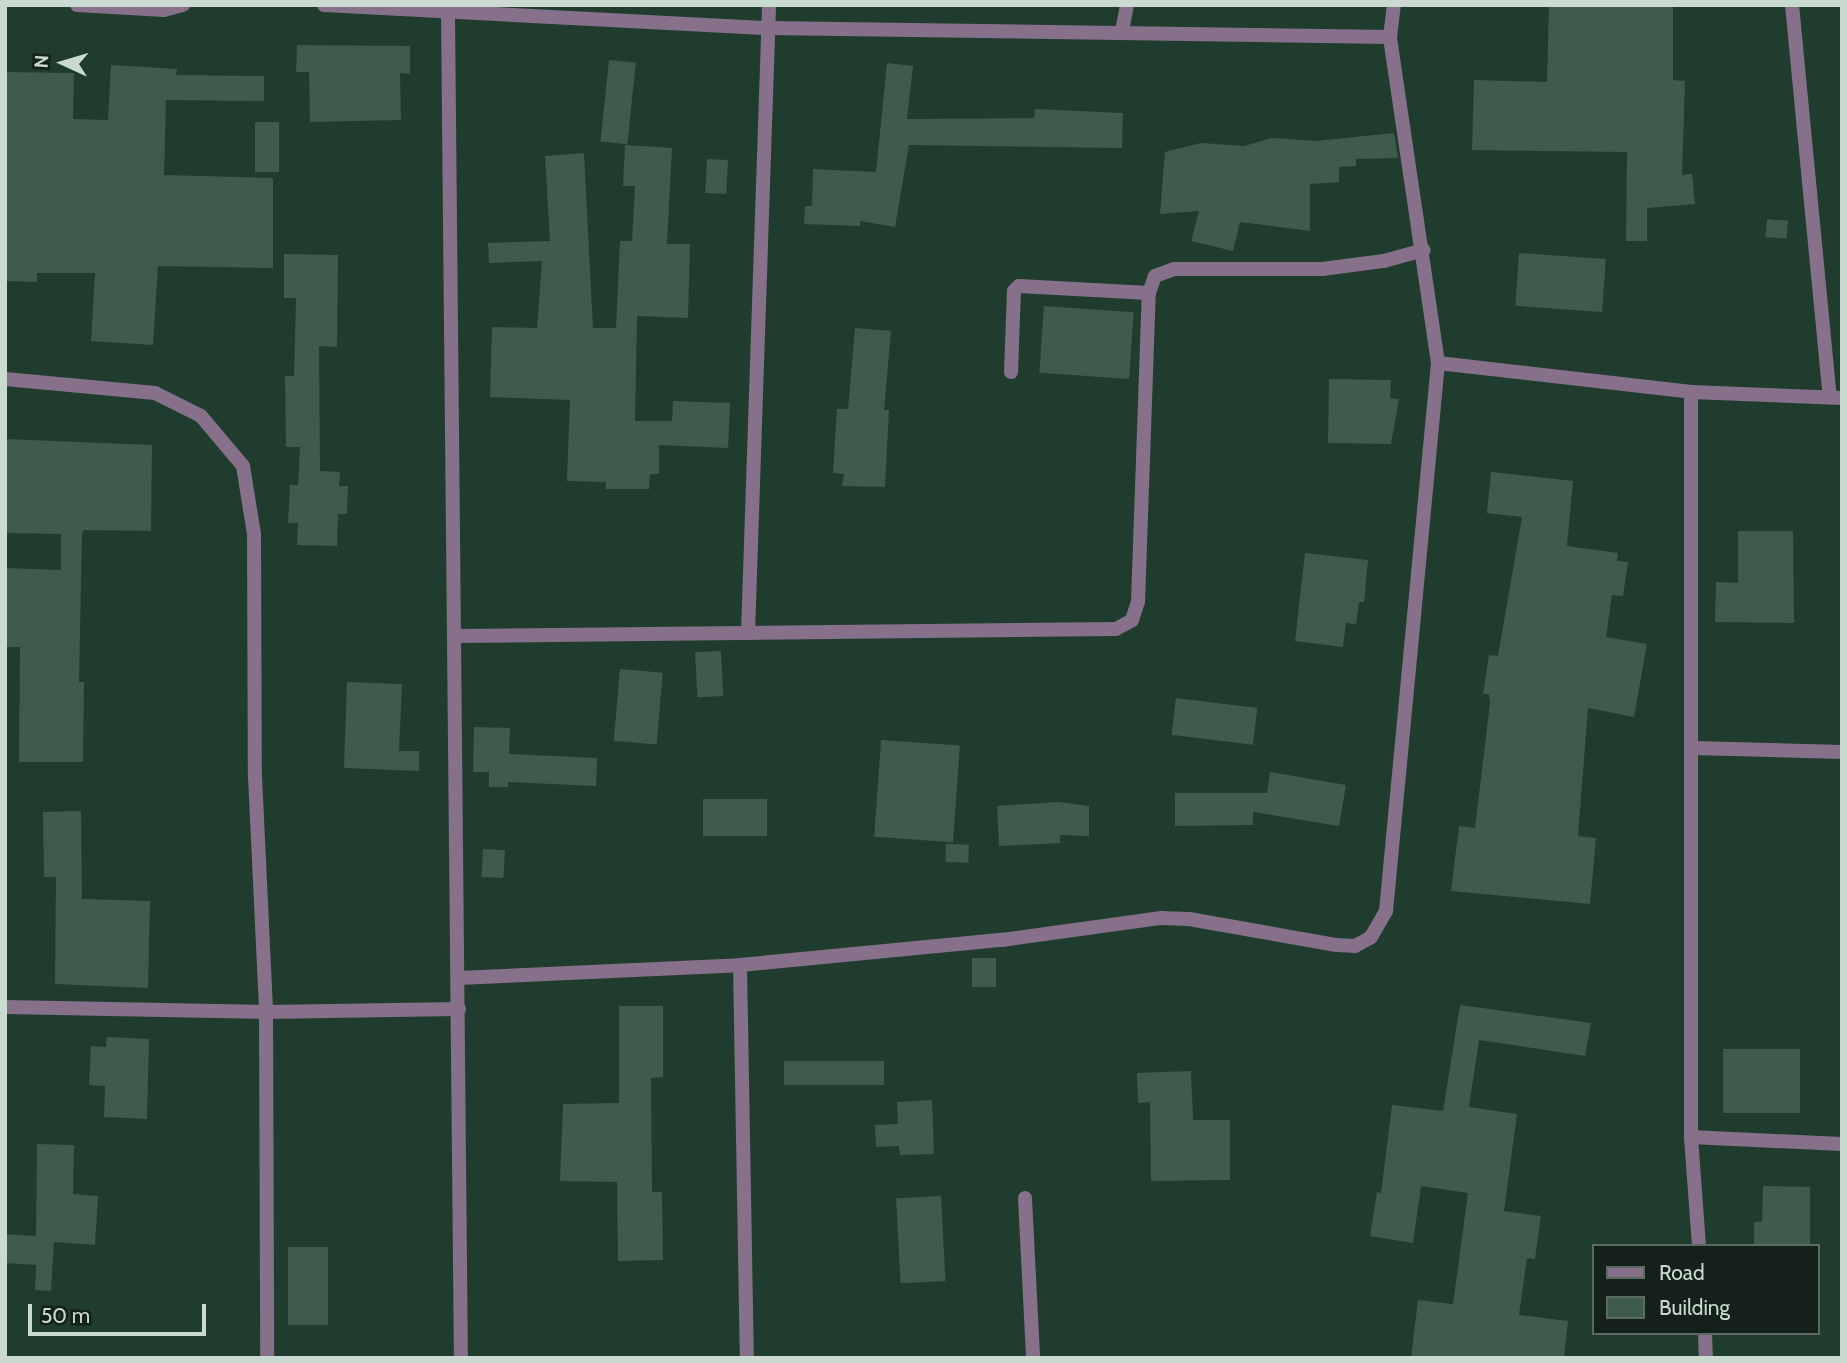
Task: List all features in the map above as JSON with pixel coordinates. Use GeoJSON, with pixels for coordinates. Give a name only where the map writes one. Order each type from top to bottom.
{"type":"FeatureCollection","features":[{"type":"Feature","properties":{"kind":"street"},"geometry":{"type":"LineString","coordinates":[[77,5],[164,10],[183,5]]}},
{"type":"Feature","properties":{"kind":"street"},"geometry":{"type":"LineString","coordinates":[[324,5],[448,14],[768,28],[1122,30],[1390,37]]}},
{"type":"Feature","properties":{"kind":"street"},"geometry":{"type":"LineString","coordinates":[[748,633],[769,5]]}},
{"type":"Feature","properties":{"kind":"street"},"geometry":{"type":"LineString","coordinates":[[1122,30],[1127,5]]}},
{"type":"Feature","properties":{"kind":"street"},"geometry":{"type":"LineString","coordinates":[[458,978],[740,965],[1002,940],[1161,918],[1189,919],[1337,945],[1356,946],[1371,937],[1386,911],[1438,363],[1424,250],[1408,180],[1390,37],[1394,5]]}},
{"type":"Feature","properties":{"kind":"street"},"geometry":{"type":"LineString","coordinates":[[1438,363],[1691,392],[1836,398],[1793,5]]}},
{"type":"Feature","properties":{"kind":"street"},"geometry":{"type":"LineString","coordinates":[[448,14],[461,1358]]}},
{"type":"Feature","properties":{"kind":"street"},"geometry":{"type":"LineString","coordinates":[[456,636],[1116,629],[1132,620],[1138,602],[1149,293],[1155,276],[1174,269],[1322,269],[1384,261],[1424,250]]}},
{"type":"Feature","properties":{"kind":"street"},"geometry":{"type":"LineString","coordinates":[[1011,372],[1014,291],[1019,285],[1149,293]]}},
{"type":"Feature","properties":{"kind":"street"},"geometry":{"type":"LineString","coordinates":[[5,379],[155,393],[201,416],[243,466],[254,534],[255,776],[266,1012],[267,1358]]}},
{"type":"Feature","properties":{"kind":"street"},"geometry":{"type":"LineString","coordinates":[[1691,392],[1691,1137],[1699,1244]]}},
{"type":"Feature","properties":{"kind":"street"},"geometry":{"type":"LineString","coordinates":[[1693,748],[1842,752]]}},
{"type":"Feature","properties":{"kind":"street"},"geometry":{"type":"LineString","coordinates":[[740,965],[747,1358]]}},
{"type":"Feature","properties":{"kind":"street"},"geometry":{"type":"LineString","coordinates":[[5,1007],[266,1012],[458,1009]]}},
{"type":"Feature","properties":{"kind":"street"},"geometry":{"type":"LineString","coordinates":[[1691,1137],[1842,1144]]}},
{"type":"Feature","properties":{"kind":"street"},"geometry":{"type":"LineString","coordinates":[[1025,1198],[1033,1358]]}},
{"type":"Feature","properties":{"kind":"street"},"geometry":{"type":"LineString","coordinates":[[1705,1335],[1706,1358]]}},
{"type":"Feature","properties":{"kind":"building"},"geometry":{"type":"Polygon","coordinates":[[[1549,5],[1673,5],[1673,80],[1685,81],[1682,175],[1692,174],[1695,204],[1647,208],[1647,241],[1626,241],[1627,152],[1472,150],[1474,80],[1547,82],[1549,5]]]}},
{"type":"Feature","properties":{"kind":"building"},"geometry":{"type":"Polygon","coordinates":[[[297,45],[410,46],[410,74],[400,73],[401,120],[310,122],[309,72],[296,72],[297,45]]]}},
{"type":"Feature","properties":{"kind":"building"},"geometry":{"type":"Polygon","coordinates":[[[609,60],[636,63],[627,144],[600,142],[609,60]]]}},
{"type":"Feature","properties":{"kind":"building"},"geometry":{"type":"Polygon","coordinates":[[[887,63],[913,66],[907,119],[1034,118],[1035,109],[1123,113],[1122,148],[909,145],[895,227],[860,221],[860,226],[804,224],[805,206],[812,206],[813,169],[876,172],[887,63]]]}},
{"type":"Feature","properties":{"kind":"building"},"geometry":{"type":"Polygon","coordinates":[[[111,65],[177,69],[176,75],[264,76],[264,101],[166,100],[164,175],[273,178],[273,268],[158,266],[153,345],[91,341],[95,273],[37,273],[37,282],[5,281],[5,72],[74,73],[73,119],[108,120],[111,65]]]}},
{"type":"Feature","properties":{"kind":"building"},"geometry":{"type":"Polygon","coordinates":[[[255,122],[279,122],[279,172],[255,172],[255,122]]]}},
{"type":"Feature","properties":{"kind":"building"},"geometry":{"type":"Polygon","coordinates":[[[1394,133],[1398,158],[1356,159],[1356,166],[1339,167],[1339,182],[1310,184],[1310,231],[1240,222],[1233,251],[1191,241],[1199,211],[1160,214],[1165,152],[1201,143],[1244,146],[1272,138],[1316,141],[1394,133]]]}},
{"type":"Feature","properties":{"kind":"building"},"geometry":{"type":"Polygon","coordinates":[[[625,145],[672,148],[667,244],[690,244],[688,318],[637,316],[635,421],[672,421],[673,401],[730,403],[728,448],[659,445],[659,474],[650,474],[649,489],[606,489],[606,482],[567,481],[570,400],[490,397],[492,327],[537,328],[542,261],[489,263],[488,243],[550,241],[545,156],[584,153],[593,328],[616,328],[620,241],[632,241],[635,186],[623,186],[625,145]]]}},
{"type":"Feature","properties":{"kind":"building"},"geometry":{"type":"Polygon","coordinates":[[[707,159],[728,160],[726,194],[705,193],[707,159]]]}},
{"type":"Feature","properties":{"kind":"building"},"geometry":{"type":"Polygon","coordinates":[[[1767,219],[1788,221],[1786,239],[1765,237],[1767,219]]]}},
{"type":"Feature","properties":{"kind":"building"},"geometry":{"type":"Polygon","coordinates":[[[1519,253],[1606,259],[1602,312],[1515,306],[1519,253]]]}},
{"type":"Feature","properties":{"kind":"building"},"geometry":{"type":"Polygon","coordinates":[[[284,254],[338,255],[337,347],[319,346],[320,471],[340,472],[339,486],[348,486],[347,514],[338,514],[337,546],[297,545],[298,523],[288,523],[290,485],[298,485],[300,447],[286,447],[285,376],[294,376],[296,298],[284,298],[284,254]]]}},
{"type":"Feature","properties":{"kind":"building"},"geometry":{"type":"Polygon","coordinates":[[[1044,306],[1134,312],[1129,379],[1039,373],[1044,306]]]}},
{"type":"Feature","properties":{"kind":"building"},"geometry":{"type":"Polygon","coordinates":[[[855,328],[891,331],[884,410],[889,410],[885,487],[842,486],[844,474],[833,473],[837,409],[848,409],[855,328]]]}},
{"type":"Feature","properties":{"kind":"building"},"geometry":{"type":"Polygon","coordinates":[[[1329,379],[1391,380],[1390,398],[1399,399],[1391,444],[1328,443],[1329,379]]]}},
{"type":"Feature","properties":{"kind":"building"},"geometry":{"type":"Polygon","coordinates":[[[5,439],[152,445],[151,531],[84,530],[82,534],[79,682],[84,682],[83,762],[19,762],[20,647],[5,647],[5,568],[61,570],[61,534],[5,533],[5,439]]]}},
{"type":"Feature","properties":{"kind":"building"},"geometry":{"type":"Polygon","coordinates":[[[1491,472],[1573,481],[1567,546],[1618,553],[1617,561],[1628,562],[1623,596],[1612,595],[1606,637],[1647,644],[1634,717],[1588,708],[1578,836],[1596,838],[1590,904],[1451,891],[1459,826],[1475,828],[1490,703],[1489,694],[1483,694],[1489,655],[1498,656],[1522,517],[1487,513],[1491,472]]]}},
{"type":"Feature","properties":{"kind":"building"},"geometry":{"type":"Polygon","coordinates":[[[1738,531],[1793,531],[1794,623],[1715,622],[1716,582],[1738,583],[1738,531]]]}},
{"type":"Feature","properties":{"kind":"building"},"geometry":{"type":"Polygon","coordinates":[[[1305,553],[1368,560],[1364,602],[1359,602],[1356,624],[1346,623],[1343,647],[1295,641],[1305,553]]]}},
{"type":"Feature","properties":{"kind":"building"},"geometry":{"type":"Polygon","coordinates":[[[721,651],[723,696],[697,697],[695,652],[721,651]]]}},
{"type":"Feature","properties":{"kind":"building"},"geometry":{"type":"Polygon","coordinates":[[[620,669],[663,673],[657,744],[614,741],[620,669]]]}},
{"type":"Feature","properties":{"kind":"building"},"geometry":{"type":"Polygon","coordinates":[[[347,682],[402,684],[399,751],[419,751],[419,771],[344,768],[347,682]]]}},
{"type":"Feature","properties":{"kind":"building"},"geometry":{"type":"Polygon","coordinates":[[[1176,698],[1257,708],[1253,745],[1171,735],[1176,698]]]}},
{"type":"Feature","properties":{"kind":"building"},"geometry":{"type":"Polygon","coordinates":[[[474,727],[510,728],[509,754],[597,758],[596,786],[508,782],[508,787],[489,787],[489,772],[473,772],[474,727]]]}},
{"type":"Feature","properties":{"kind":"building"},"geometry":{"type":"Polygon","coordinates":[[[881,740],[960,746],[953,842],[874,837],[881,740]]]}},
{"type":"Feature","properties":{"kind":"building"},"geometry":{"type":"Polygon","coordinates":[[[1270,772],[1346,785],[1339,826],[1253,812],[1253,825],[1175,826],[1175,793],[1267,793],[1270,772]]]}},
{"type":"Feature","properties":{"kind":"building"},"geometry":{"type":"Polygon","coordinates":[[[703,799],[767,799],[767,836],[703,836],[703,799]]]}},
{"type":"Feature","properties":{"kind":"building"},"geometry":{"type":"Polygon","coordinates":[[[1058,802],[1089,806],[1089,836],[1060,835],[1060,843],[999,846],[997,806],[1058,802]]]}},
{"type":"Feature","properties":{"kind":"building"},"geometry":{"type":"Polygon","coordinates":[[[81,811],[82,899],[150,901],[148,988],[55,984],[56,877],[44,877],[43,812],[81,811]]]}},
{"type":"Feature","properties":{"kind":"building"},"geometry":{"type":"Polygon","coordinates":[[[946,844],[969,845],[968,863],[945,862],[946,844]]]}},
{"type":"Feature","properties":{"kind":"building"},"geometry":{"type":"Polygon","coordinates":[[[483,849],[505,850],[504,878],[482,877],[483,849]]]}},
{"type":"Feature","properties":{"kind":"building"},"geometry":{"type":"Polygon","coordinates":[[[972,958],[996,958],[996,987],[972,987],[972,958]]]}},
{"type":"Feature","properties":{"kind":"building"},"geometry":{"type":"Polygon","coordinates":[[[1460,1005],[1591,1023],[1585,1056],[1479,1040],[1469,1107],[1517,1114],[1504,1211],[1541,1216],[1535,1259],[1527,1258],[1519,1315],[1568,1321],[1564,1358],[1411,1358],[1418,1300],[1453,1304],[1468,1193],[1421,1186],[1413,1243],[1370,1236],[1377,1192],[1381,1193],[1392,1105],[1443,1111],[1460,1005]]]}},
{"type":"Feature","properties":{"kind":"building"},"geometry":{"type":"Polygon","coordinates":[[[619,1006],[663,1006],[663,1077],[651,1078],[652,1192],[662,1192],[663,1260],[618,1261],[617,1182],[560,1181],[563,1104],[619,1103],[619,1006]]]}},
{"type":"Feature","properties":{"kind":"building"},"geometry":{"type":"Polygon","coordinates":[[[107,1037],[149,1039],[147,1119],[104,1117],[105,1086],[89,1085],[91,1046],[106,1047],[107,1037]]]}},
{"type":"Feature","properties":{"kind":"building"},"geometry":{"type":"Polygon","coordinates":[[[1723,1049],[1800,1049],[1800,1113],[1723,1113],[1723,1049]]]}},
{"type":"Feature","properties":{"kind":"building"},"geometry":{"type":"Polygon","coordinates":[[[784,1061],[884,1061],[884,1085],[784,1085],[784,1061]]]}},
{"type":"Feature","properties":{"kind":"building"},"geometry":{"type":"Polygon","coordinates":[[[1191,1071],[1193,1120],[1230,1120],[1230,1180],[1151,1181],[1150,1102],[1138,1103],[1137,1073],[1191,1071]]]}},
{"type":"Feature","properties":{"kind":"building"},"geometry":{"type":"Polygon","coordinates":[[[932,1100],[934,1154],[900,1155],[899,1146],[876,1147],[875,1125],[898,1124],[897,1102],[932,1100]]]}},
{"type":"Feature","properties":{"kind":"building"},"geometry":{"type":"Polygon","coordinates":[[[37,1144],[74,1145],[73,1194],[98,1196],[95,1245],[54,1242],[51,1291],[35,1290],[36,1265],[5,1263],[5,1234],[36,1236],[37,1144]]]}},
{"type":"Feature","properties":{"kind":"building"},"geometry":{"type":"Polygon","coordinates":[[[1763,1186],[1810,1187],[1810,1244],[1754,1244],[1754,1222],[1762,1222],[1763,1186]]]}},
{"type":"Feature","properties":{"kind":"building"},"geometry":{"type":"Polygon","coordinates":[[[941,1196],[945,1281],[901,1283],[896,1198],[941,1196]]]}},
{"type":"Feature","properties":{"kind":"building"},"geometry":{"type":"Polygon","coordinates":[[[288,1247],[328,1247],[328,1325],[288,1325],[288,1247]]]}}]}
